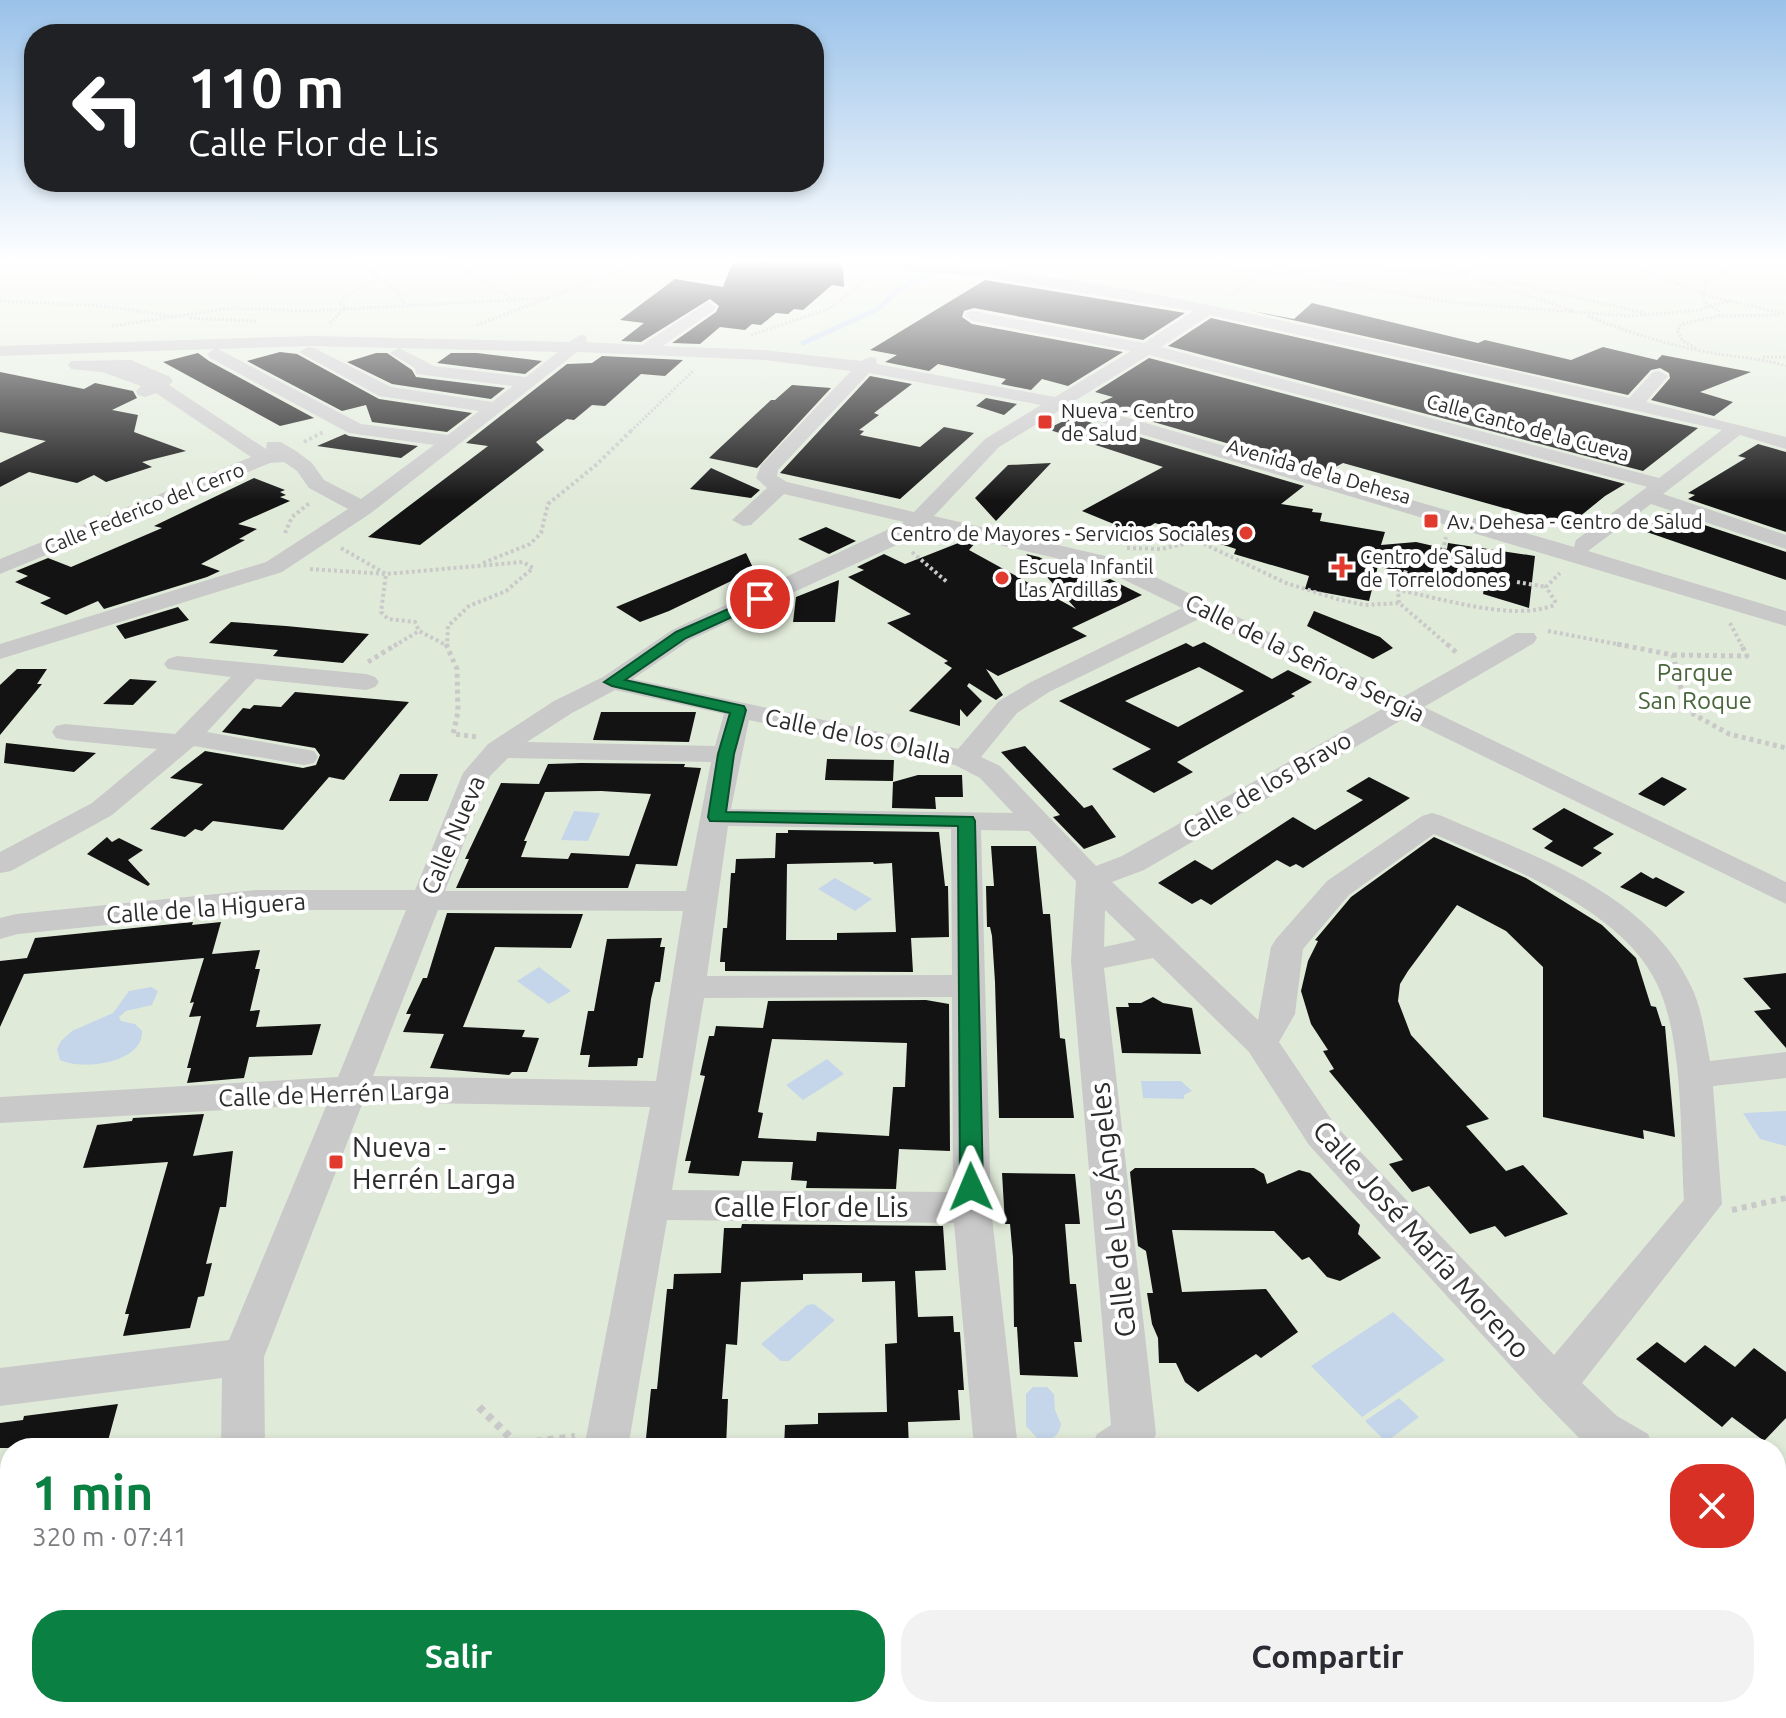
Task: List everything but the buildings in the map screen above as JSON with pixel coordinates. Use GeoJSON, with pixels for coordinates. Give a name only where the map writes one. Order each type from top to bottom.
{"type":"FeatureCollection","features":[{"type":"Feature","properties":{"kind":"street","name":"Avenida de la Dehesa"},"geometry":{"type":"LineString","coordinates":[[87,357],[163,341]]}},
{"type":"Feature","properties":{"kind":"street","name":"Avenida de la Dehesa"},"geometry":{"type":"LineString","coordinates":[[87,357],[146,346],[322,341]]}},
{"type":"Feature","properties":{"kind":"street","name":"Avenida de la Dehesa"},"geometry":{"type":"LineString","coordinates":[[350,341],[578,343]]}},
{"type":"Feature","properties":{"kind":"street"},"geometry":{"type":"LineString","coordinates":[[459,341],[560,360]]}},
{"type":"Feature","properties":{"kind":"street","name":"Avenida de la Dehesa"},"geometry":{"type":"LineString","coordinates":[[468,341],[725,347],[866,365],[1063,400],[1584,545],[1694,589],[1786,619]]}},
{"type":"Feature","properties":{"kind":"street"},"geometry":{"type":"LineString","coordinates":[[650,346],[657,341]]}},
{"type":"Feature","properties":{"kind":"street","name":"Calle Canto de la Cueva"},"geometry":{"type":"LineString","coordinates":[[1106,341],[1147,349],[1649,489],[1786,542]]}},
{"type":"Feature","properties":{"kind":"street","name":"Calle Nueva"},"geometry":{"type":"LineString","coordinates":[[243,1438],[243,1357],[477,773],[504,746],[563,707],[612,682],[681,635],[908,531],[992,443],[1159,341]]}},
{"type":"Feature","properties":{"kind":"street"},"geometry":{"type":"LineString","coordinates":[[1354,341],[1737,428],[1786,443]]}},
{"type":"Feature","properties":{"kind":"street"},"geometry":{"type":"LineString","coordinates":[[0,652],[49,634],[274,567],[363,508],[560,360],[578,343]]}},
{"type":"Feature","properties":{"kind":"street"},"geometry":{"type":"LineString","coordinates":[[127,365],[146,346]]}},
{"type":"Feature","properties":{"kind":"street","name":"Avenida de la Dehesa"},"geometry":{"type":"LineString","coordinates":[[650,346],[866,365]]}},
{"type":"Feature","properties":{"kind":"street"},"geometry":{"type":"LineString","coordinates":[[0,351],[35,350],[23,358],[41,366],[87,357],[127,365],[164,381],[149,389]]}},
{"type":"Feature","properties":{"kind":"street"},"geometry":{"type":"LineString","coordinates":[[308,352],[386,392],[496,408]]}},
{"type":"Feature","properties":{"kind":"street"},"geometry":{"type":"LineString","coordinates":[[399,353],[425,366],[422,370],[529,383]]}},
{"type":"Feature","properties":{"kind":"street"},"geometry":{"type":"LineString","coordinates":[[216,354],[356,429],[451,441]]}},
{"type":"Feature","properties":{"kind":"street"},"geometry":{"type":"LineString","coordinates":[[87,357],[117,369],[205,418],[223,415],[279,454],[305,467],[316,484],[363,508]]}},
{"type":"Feature","properties":{"kind":"street"},"geometry":{"type":"LineString","coordinates":[[743,520],[780,487],[766,478],[768,469],[866,365]]}},
{"type":"Feature","properties":{"kind":"street"},"geometry":{"type":"LineString","coordinates":[[1633,405],[1659,376]]}},
{"type":"Feature","properties":{"kind":"street","name":"Avenida de la Dehesa"},"geometry":{"type":"LineString","coordinates":[[1063,400],[1618,567],[1646,570],[1786,607]]}},
{"type":"Feature","properties":{"kind":"street"},"geometry":{"type":"LineString","coordinates":[[1584,545],[1649,489],[1737,428]]}},
{"type":"Feature","properties":{"kind":"street","name":"Calle Federico del Cerro"},"geometry":{"type":"LineString","coordinates":[[0,567],[279,454]]}},
{"type":"Feature","properties":{"kind":"street","name":"Calle de la Señora Sergia"},"geometry":{"type":"LineString","coordinates":[[780,487],[1110,564],[1786,894]]}},
{"type":"Feature","properties":{"kind":"street"},"geometry":{"type":"LineString","coordinates":[[1554,579],[1591,576],[1618,567]]}},
{"type":"Feature","properties":{"kind":"street"},"geometry":{"type":"LineString","coordinates":[[1091,879],[990,772],[964,759],[1008,707],[1040,687],[1202,608]]}},
{"type":"Feature","properties":{"kind":"street","name":"Calle de los Bravo"},"geometry":{"type":"LineString","coordinates":[[1091,879],[1133,863],[1525,638]]}},
{"type":"Feature","properties":{"kind":"street"},"geometry":{"type":"LineString","coordinates":[[177,664],[366,682]]}},
{"type":"Feature","properties":{"kind":"street"},"geometry":{"type":"LineString","coordinates":[[0,864],[102,809],[185,740],[250,671]]}},
{"type":"Feature","properties":{"kind":"street","name":"Calle de los Olalla"},"geometry":{"type":"LineString","coordinates":[[612,682],[964,759]]}},
{"type":"Feature","properties":{"kind":"street"},"geometry":{"type":"LineString","coordinates":[[608,1438],[690,987],[700,901],[726,754],[738,710]]}},
{"type":"Feature","properties":{"kind":"street"},"geometry":{"type":"LineString","coordinates":[[65,732],[185,740],[304,757]]}},
{"type":"Feature","properties":{"kind":"street"},"geometry":{"type":"LineString","coordinates":[[504,746],[726,754]]}},
{"type":"Feature","properties":{"kind":"street"},"geometry":{"type":"LineString","coordinates":[[716,817],[1035,822]]}},
{"type":"Feature","properties":{"kind":"street"},"geometry":{"type":"LineString","coordinates":[[966,821],[972,1208],[995,1438]]}},
{"type":"Feature","properties":{"kind":"street"},"geometry":{"type":"LineString","coordinates":[[1261,1043],[1278,1014],[1287,947],[1338,888],[1432,822],[1574,889],[1618,918],[1655,951],[1675,986],[1693,1076],[1703,1204],[1555,1385]]}},
{"type":"Feature","properties":{"kind":"street","name":"Calle José María Moreno"},"geometry":{"type":"LineString","coordinates":[[1091,879],[1261,1043],[1322,1135],[1555,1385],[1601,1430],[1615,1438]]}},
{"type":"Feature","properties":{"kind":"street","name":"Calle de Los Ángeles"},"geometry":{"type":"LineString","coordinates":[[1091,879],[1087,961],[1134,1434],[1128,1438]]}},
{"type":"Feature","properties":{"kind":"street","name":"Calle de la Higuera"},"geometry":{"type":"LineString","coordinates":[[0,929],[16,924],[257,900],[700,901]]}},
{"type":"Feature","properties":{"kind":"street"},"geometry":{"type":"LineString","coordinates":[[1087,961],[1159,946]]}},
{"type":"Feature","properties":{"kind":"street"},"geometry":{"type":"LineString","coordinates":[[690,987],[969,986]]}},
{"type":"Feature","properties":{"kind":"street"},"geometry":{"type":"LineString","coordinates":[[1693,1076],[1786,1065]]}},
{"type":"Feature","properties":{"kind":"street","name":"Calle de Herrén Larga"},"geometry":{"type":"LineString","coordinates":[[0,1110],[350,1089],[669,1094]]}},
{"type":"Feature","properties":{"kind":"street","name":"Calle Flor de Lis"},"geometry":{"type":"LineString","coordinates":[[650,1205],[972,1208]]}},
{"type":"Feature","properties":{"kind":"street"},"geometry":{"type":"LineString","coordinates":[[0,1387],[243,1357]]}},
{"type":"Feature","properties":{"kind":"path"},"geometry":{"type":"LineString","coordinates":[[725,347],[738,341]]}},
{"type":"Feature","properties":{"kind":"path"},"geometry":{"type":"LineString","coordinates":[[1658,341],[1704,352],[1786,357]]}},
{"type":"Feature","properties":{"kind":"path"},"geometry":{"type":"LineString","coordinates":[[1683,341],[1704,352]]}},
{"type":"Feature","properties":{"kind":"path"},"geometry":{"type":"LineString","coordinates":[[1758,357],[1786,366]]}},
{"type":"Feature","properties":{"kind":"path"},"geometry":{"type":"LineString","coordinates":[[475,566],[530,544],[541,533],[548,504],[596,465],[697,367]]}},
{"type":"Feature","properties":{"kind":"path"},"geometry":{"type":"LineString","coordinates":[[279,454],[342,421]]}},
{"type":"Feature","properties":{"kind":"path"},"geometry":{"type":"LineString","coordinates":[[320,495],[292,517],[285,533],[300,541],[315,541],[349,550],[386,574]]}},
{"type":"Feature","properties":{"kind":"path"},"geometry":{"type":"LineString","coordinates":[[891,539],[910,550],[947,582]]}},
{"type":"Feature","properties":{"kind":"path"},"geometry":{"type":"LineString","coordinates":[[1084,557],[1132,546],[1161,549],[1198,541],[1286,583],[1337,599],[1365,605],[1399,603]]}},
{"type":"Feature","properties":{"kind":"path"},"geometry":{"type":"LineString","coordinates":[[274,567],[386,574],[523,562],[533,568],[506,591],[469,606],[448,626],[446,645],[457,669],[458,712],[453,734],[504,746]]}},
{"type":"Feature","properties":{"kind":"path"},"geometry":{"type":"LineString","coordinates":[[1407,568],[1398,590],[1399,603],[1472,667]]}},
{"type":"Feature","properties":{"kind":"path"},"geometry":{"type":"LineString","coordinates":[[386,574],[381,612],[388,619],[415,622],[419,631],[446,645]]}},
{"type":"Feature","properties":{"kind":"path"},"geometry":{"type":"LineString","coordinates":[[1398,590],[1532,613],[1550,610],[1555,601],[1554,579],[1517,582]]}},
{"type":"Feature","properties":{"kind":"path"},"geometry":{"type":"LineString","coordinates":[[1525,638],[1545,631],[1673,655],[1747,656],[1728,620],[1714,611],[1715,604],[1694,589]]}},
{"type":"Feature","properties":{"kind":"path"},"geometry":{"type":"LineString","coordinates":[[1498,608],[1504,601]]}},
{"type":"Feature","properties":{"kind":"path"},"geometry":{"type":"LineString","coordinates":[[340,679],[419,631]]}},
{"type":"Feature","properties":{"kind":"path"},"geometry":{"type":"LineString","coordinates":[[1673,655],[1686,710],[1729,734],[1786,748]]}},
{"type":"Feature","properties":{"kind":"path"},"geometry":{"type":"LineString","coordinates":[[1703,1204],[1727,1212],[1786,1198]]}},
{"type":"Feature","properties":{"kind":"path"},"geometry":{"type":"LineString","coordinates":[[479,1407],[511,1438]]}},
{"type":"Feature","properties":{"kind":"green space","name":"Parque San Roque"},"geometry":{"type":"Polygon","coordinates":[[[0,341],[1786,341],[1786,1438],[0,1438],[0,341]]]}},
{"type":"Feature","properties":{"kind":"water"},"geometry":{"type":"Polygon","coordinates":[[[574,811],[600,813],[588,841],[561,840],[574,811]]]}},
{"type":"Feature","properties":{"kind":"water"},"geometry":{"type":"Polygon","coordinates":[[[835,878],[872,899],[855,911],[818,889],[835,878]]]}},
{"type":"Feature","properties":{"kind":"water"},"geometry":{"type":"Polygon","coordinates":[[[539,967],[571,991],[549,1004],[517,981],[539,967]]]}},
{"type":"Feature","properties":{"kind":"water"},"geometry":{"type":"Polygon","coordinates":[[[151,987],[158,991],[152,1005],[126,1011],[119,1017],[142,1031],[140,1042],[133,1051],[110,1062],[96,1064],[82,1065],[60,1060],[57,1049],[72,1031],[113,1013],[129,991],[151,987]]]}},
{"type":"Feature","properties":{"kind":"water"},"geometry":{"type":"Polygon","coordinates":[[[827,1059],[844,1074],[803,1100],[786,1085],[827,1059]]]}},
{"type":"Feature","properties":{"kind":"water"},"geometry":{"type":"Polygon","coordinates":[[[1141,1081],[1181,1081],[1192,1091],[1184,1095],[1184,1099],[1143,1098],[1141,1081]]]}},
{"type":"Feature","properties":{"kind":"water"},"geometry":{"type":"Polygon","coordinates":[[[1786,1111],[1786,1146],[1760,1139],[1743,1113],[1786,1111]]]}},
{"type":"Feature","properties":{"kind":"water"},"geometry":{"type":"Polygon","coordinates":[[[814,1304],[835,1320],[789,1361],[781,1361],[761,1344],[807,1305],[814,1304]]]}},
{"type":"Feature","properties":{"kind":"water"},"geometry":{"type":"Polygon","coordinates":[[[1393,1312],[1445,1360],[1362,1417],[1311,1366],[1393,1312]]]}},
{"type":"Feature","properties":{"kind":"water"},"geometry":{"type":"Polygon","coordinates":[[[1033,1387],[1047,1387],[1054,1394],[1055,1410],[1061,1424],[1052,1438],[1037,1438],[1026,1426],[1026,1394],[1033,1387]]]}},
{"type":"Feature","properties":{"kind":"water"},"geometry":{"type":"Polygon","coordinates":[[[1399,1398],[1419,1417],[1391,1438],[1382,1438],[1365,1421],[1399,1398]]]}},
{"type":"Feature","properties":{"kind":"waterway"},"geometry":{"type":"LineString","coordinates":[[803,343],[807,341]]}},
{"type":"Feature","properties":{"kind":"place","name":"Nueva - Centro de Salud"},"geometry":{"type":"Point","coordinates":[1045,422]}},
{"type":"Feature","properties":{"kind":"place","name":"Av. Dehesa - Centro de Salud"},"geometry":{"type":"Point","coordinates":[1431,521]}},
{"type":"Feature","properties":{"kind":"place","name":"Centro de Mayores - Servicios Sociales"},"geometry":{"type":"Point","coordinates":[1246,533]}},
{"type":"Feature","properties":{"kind":"place","name":"Centro de Salud de Torrelodones"},"geometry":{"type":"Point","coordinates":[1342,567]}},
{"type":"Feature","properties":{"kind":"place","name":"Escuela Infantil Las Ardillas"},"geometry":{"type":"Point","coordinates":[1002,578]}},
{"type":"Feature","properties":{"kind":"place","name":"Nueva - Herrén Larga"},"geometry":{"type":"Point","coordinates":[336,1162]}},
{"type":"Feature","properties":{"kind":"route"},"geometry":{"type":"LineString","coordinates":[[760,599],[681,635],[612,682],[738,710],[726,754],[716,817],[966,821],[971,1187]]}}]}
